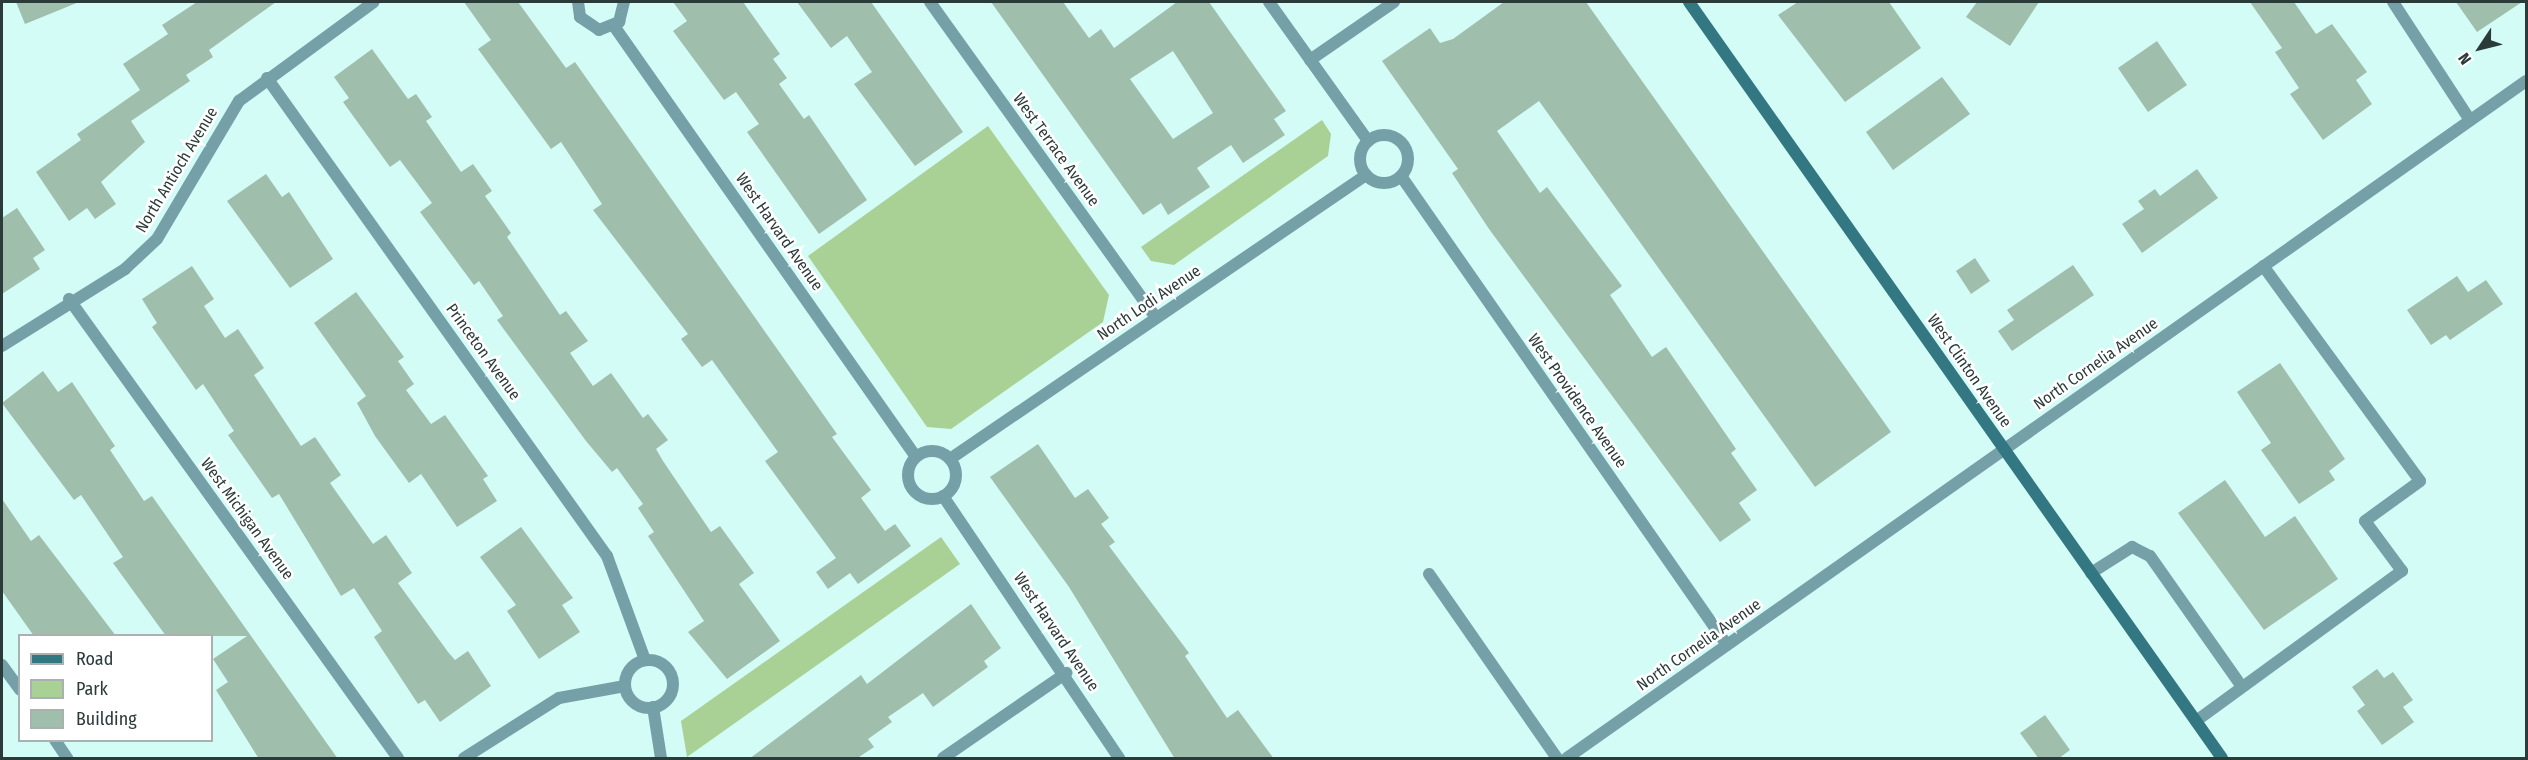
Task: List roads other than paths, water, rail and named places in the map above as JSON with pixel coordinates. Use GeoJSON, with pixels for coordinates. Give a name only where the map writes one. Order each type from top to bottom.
{"type":"FeatureCollection","features":[{"type":"Feature","properties":{"kind":"main road","name":"West Clinton Avenue"},"geometry":{"type":"LineString","coordinates":[[1689,2],[2222,759]]}},
{"type":"Feature","properties":{"kind":"street","name":"North Antioch Avenue"},"geometry":{"type":"LineString","coordinates":[[2,346],[69,299],[125,269],[157,239],[218,130],[239,101],[267,78],[374,2]]}},
{"type":"Feature","properties":{"kind":"street"},"geometry":{"type":"LineString","coordinates":[[578,2],[580,17],[591,28],[614,26],[624,2]]}},
{"type":"Feature","properties":{"kind":"street","name":"West Terrace Avenue"},"geometry":{"type":"LineString","coordinates":[[930,2],[1156,318]]}},
{"type":"Feature","properties":{"kind":"street"},"geometry":{"type":"LineString","coordinates":[[1269,2],[1368,141]]}},
{"type":"Feature","properties":{"kind":"street"},"geometry":{"type":"LineString","coordinates":[[1310,60],[1394,2]]}},
{"type":"Feature","properties":{"kind":"street"},"geometry":{"type":"LineString","coordinates":[[2393,2],[2470,120]]}},
{"type":"Feature","properties":{"kind":"street","name":"West Harvard Avenue"},"geometry":{"type":"LineString","coordinates":[[614,26],[916,457]]}},
{"type":"Feature","properties":{"kind":"street","name":"Princeton Avenue"},"geometry":{"type":"LineString","coordinates":[[267,78],[607,556],[645,660]]}},
{"type":"Feature","properties":{"kind":"street","name":"North Cornelia Avenue"},"geometry":{"type":"LineString","coordinates":[[1567,759],[2526,81]]}},
{"type":"Feature","properties":{"kind":"street"},"geometry":{"type":"LineString","coordinates":[[1383,135],[1398,140],[1408,161],[1401,176],[1379,182],[1366,175],[1360,154],[1368,141],[1383,135]]}},
{"type":"Feature","properties":{"kind":"street","name":"North Lodi Avenue"},"geometry":{"type":"LineString","coordinates":[[950,459],[1366,175]]}},
{"type":"Feature","properties":{"kind":"street","name":"West Providence Avenue"},"geometry":{"type":"LineString","coordinates":[[1401,176],[1727,645]]}},
{"type":"Feature","properties":{"kind":"street"},"geometry":{"type":"LineString","coordinates":[[2196,722],[2402,571],[2365,521],[2420,481],[2263,266]]}},
{"type":"Feature","properties":{"kind":"street","name":"West Michigan Avenue"},"geometry":{"type":"LineString","coordinates":[[69,299],[398,759]]}},
{"type":"Feature","properties":{"kind":"street"},"geometry":{"type":"LineString","coordinates":[[937,452],[950,459],[956,480],[943,496],[928,499],[911,485],[909,470],[916,457],[937,452]]}},
{"type":"Feature","properties":{"kind":"street","name":"West Harvard Avenue"},"geometry":{"type":"LineString","coordinates":[[943,496],[1066,673],[1119,759]]}},
{"type":"Feature","properties":{"kind":"street"},"geometry":{"type":"LineString","coordinates":[[2091,573],[2132,547],[2150,556],[2242,687]]}},
{"type":"Feature","properties":{"kind":"street"},"geometry":{"type":"LineString","coordinates":[[1429,574],[1557,759]]}},
{"type":"Feature","properties":{"kind":"street"},"geometry":{"type":"LineString","coordinates":[[645,660],[658,662],[671,676],[670,694],[653,707],[633,701],[625,686],[630,669],[645,660]]}},
{"type":"Feature","properties":{"kind":"street"},"geometry":{"type":"LineString","coordinates":[[2,665],[18,687]]}},
{"type":"Feature","properties":{"kind":"street"},"geometry":{"type":"LineString","coordinates":[[943,759],[1066,673]]}},
{"type":"Feature","properties":{"kind":"street"},"geometry":{"type":"LineString","coordinates":[[464,759],[559,698],[625,686]]}},
{"type":"Feature","properties":{"kind":"street"},"geometry":{"type":"LineString","coordinates":[[653,707],[661,759]]}},
{"type":"Feature","properties":{"kind":"street"},"geometry":{"type":"LineString","coordinates":[[56,742],[67,759]]}}]}
